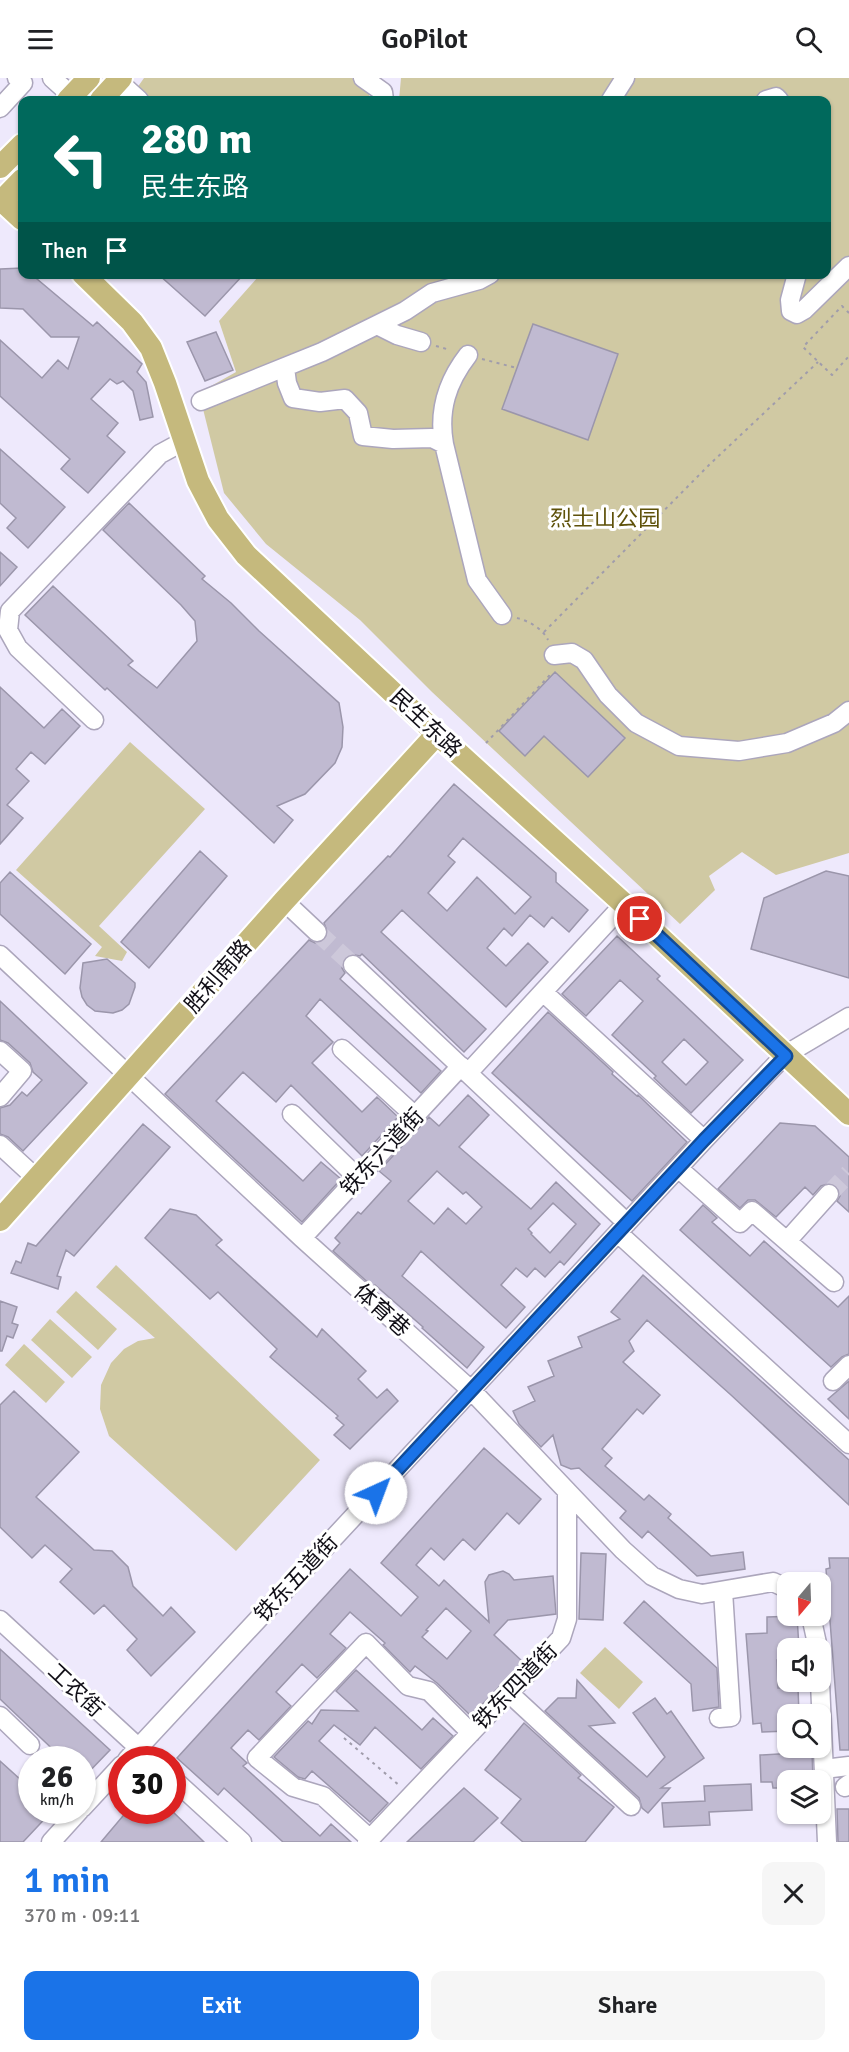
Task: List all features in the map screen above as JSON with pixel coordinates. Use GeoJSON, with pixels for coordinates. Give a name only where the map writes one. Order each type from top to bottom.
{"type":"FeatureCollection","features":[{"type":"Feature","properties":{"kind":"main road"},"geometry":{"type":"LineString","coordinates":[[72,96],[89,78]]}},
{"type":"Feature","properties":{"kind":"main road"},"geometry":{"type":"LineString","coordinates":[[105,96],[119,80]]}},
{"type":"Feature","properties":{"kind":"main road"},"geometry":{"type":"LineString","coordinates":[[0,167],[18,149]]}},
{"type":"Feature","properties":{"kind":"main road"},"geometry":{"type":"LineString","coordinates":[[18,184],[1,201],[18,216]]}},
{"type":"Feature","properties":{"kind":"main road","name":"民生东路"},"geometry":{"type":"LineString","coordinates":[[88,279],[132,322],[151,348],[198,481],[218,519],[246,555],[436,734],[624,904],[849,1114]]}},
{"type":"Feature","properties":{"kind":"main road","name":"胜利南路"},"geometry":{"type":"LineString","coordinates":[[2,1214],[38,1179],[284,901],[436,734]]}},
{"type":"Feature","properties":{"kind":"street"},"geometry":{"type":"LineString","coordinates":[[0,108],[23,83],[17,78]]}},
{"type":"Feature","properties":{"kind":"street"},"geometry":{"type":"LineString","coordinates":[[52,78],[68,96]]}},
{"type":"Feature","properties":{"kind":"street"},"geometry":{"type":"LineString","coordinates":[[363,78],[383,92],[384,96]]}},
{"type":"Feature","properties":{"kind":"street"},"geometry":{"type":"LineString","coordinates":[[614,96],[625,78]]}},
{"type":"Feature","properties":{"kind":"street"},"geometry":{"type":"LineString","coordinates":[[119,80],[135,96]]}},
{"type":"Feature","properties":{"kind":"street"},"geometry":{"type":"LineString","coordinates":[[796,279],[790,300],[791,311],[797,314],[804,310],[849,266]]}},
{"type":"Feature","properties":{"kind":"street"},"geometry":{"type":"LineString","coordinates":[[201,401],[285,368],[377,325],[432,293],[481,279]]}},
{"type":"Feature","properties":{"kind":"street"},"geometry":{"type":"LineString","coordinates":[[377,325],[397,336],[421,342]]}},
{"type":"Feature","properties":{"kind":"street"},"geometry":{"type":"LineString","coordinates":[[468,355],[459,366],[444,403],[441,425],[477,580],[502,615]]}},
{"type":"Feature","properties":{"kind":"street"},"geometry":{"type":"LineString","coordinates":[[285,368],[287,383],[293,398],[320,402],[345,399],[358,413],[363,436],[393,439],[432,438],[444,444]]}},
{"type":"Feature","properties":{"kind":"street"},"geometry":{"type":"LineString","coordinates":[[94,720],[18,648],[8,630],[10,611],[160,454],[184,441]]}},
{"type":"Feature","properties":{"kind":"street"},"geometry":{"type":"LineString","coordinates":[[554,655],[572,653],[584,660],[608,695],[636,723],[679,746],[739,751],[787,743],[834,723],[849,711]]}},
{"type":"Feature","properties":{"kind":"street"},"geometry":{"type":"LineString","coordinates":[[284,901],[317,932]]}},
{"type":"Feature","properties":{"kind":"street","name":"铁东六道街"},"geometry":{"type":"LineString","coordinates":[[302,1238],[415,1116],[543,992],[624,904]]}},
{"type":"Feature","properties":{"kind":"street","name":"体育巷"},"geometry":{"type":"LineString","coordinates":[[0,955],[302,1238],[472,1391],[622,1550],[652,1576],[679,1589],[702,1594],[773,1582],[777,1584]]}},
{"type":"Feature","properties":{"kind":"street"},"geometry":{"type":"LineString","coordinates":[[353,964],[464,1070],[623,1228],[849,1444]]}},
{"type":"Feature","properties":{"kind":"street"},"geometry":{"type":"LineString","coordinates":[[543,992],[704,1140]]}},
{"type":"Feature","properties":{"kind":"street","name":"铁东五道街"},"geometry":{"type":"LineString","coordinates":[[139,1746],[704,1140],[786,1056],[849,1017]]}},
{"type":"Feature","properties":{"kind":"street"},"geometry":{"type":"LineString","coordinates":[[342,1049],[415,1116]]}},
{"type":"Feature","properties":{"kind":"street"},"geometry":{"type":"LineString","coordinates":[[0,1051],[22,1071],[0,1097]]}},
{"type":"Feature","properties":{"kind":"street"},"geometry":{"type":"LineString","coordinates":[[292,1114],[358,1178]]}},
{"type":"Feature","properties":{"kind":"street"},"geometry":{"type":"LineString","coordinates":[[0,1145],[38,1179]]}},
{"type":"Feature","properties":{"kind":"street"},"geometry":{"type":"LineString","coordinates":[[678,1168],[740,1223],[752,1211],[834,1282]]}},
{"type":"Feature","properties":{"kind":"street"},"geometry":{"type":"LineString","coordinates":[[787,1241],[829,1194]]}},
{"type":"Feature","properties":{"kind":"street"},"geometry":{"type":"LineString","coordinates":[[833,1381],[849,1365]]}},
{"type":"Feature","properties":{"kind":"street","name":"铁东四道街"},"geometry":{"type":"LineString","coordinates":[[369,1840],[561,1638],[565,1628],[567,1491]]}},
{"type":"Feature","properties":{"kind":"street"},"geometry":{"type":"LineString","coordinates":[[719,1718],[731,1717],[723,1591]]}},
{"type":"Feature","properties":{"kind":"street","name":"工农街"},"geometry":{"type":"LineString","coordinates":[[0,1620],[125,1746]]}},
{"type":"Feature","properties":{"kind":"street"},"geometry":{"type":"LineString","coordinates":[[369,1840],[323,1796],[293,1787],[257,1758],[366,1643],[408,1686],[429,1691],[471,1733]]}},
{"type":"Feature","properties":{"kind":"street"},"geometry":{"type":"LineString","coordinates":[[820,1692],[826,1842]]}},
{"type":"Feature","properties":{"kind":"street"},"geometry":{"type":"LineString","coordinates":[[509,1693],[631,1806]]}},
{"type":"Feature","properties":{"kind":"street"},"geometry":{"type":"LineString","coordinates":[[0,1716],[30,1745]]}},
{"type":"Feature","properties":{"kind":"street"},"geometry":{"type":"LineString","coordinates":[[824,1769],[849,1766]]}},
{"type":"Feature","properties":{"kind":"street"},"geometry":{"type":"LineString","coordinates":[[96,1793],[108,1780]]}},
{"type":"Feature","properties":{"kind":"street"},"geometry":{"type":"LineString","coordinates":[[186,1791],[242,1842]]}},
{"type":"Feature","properties":{"kind":"street"},"geometry":{"type":"LineString","coordinates":[[51,1842],[67,1824]]}},
{"type":"Feature","properties":{"kind":"path"},"geometry":{"type":"LineString","coordinates":[[849,313],[842,306],[803,347],[832,375],[849,356]]}},
{"type":"Feature","properties":{"kind":"path"},"geometry":{"type":"LineString","coordinates":[[421,342],[517,368]]}},
{"type":"Feature","properties":{"kind":"path"},"geometry":{"type":"LineString","coordinates":[[544,632],[709,465],[818,362]]}},
{"type":"Feature","properties":{"kind":"path"},"geometry":{"type":"LineString","coordinates":[[486,743],[549,676],[554,655],[544,632],[524,620],[502,615]]}},
{"type":"Feature","properties":{"kind":"path"},"geometry":{"type":"LineString","coordinates":[[344,1738],[411,1796]]}},
{"type":"Feature","properties":{"kind":"green space"},"geometry":{"type":"Polygon","coordinates":[[[144,78],[352,78],[372,92],[369,96],[146,96],[137,88],[144,78]]]}},
{"type":"Feature","properties":{"kind":"green space","name":"烈士山公园"},"geometry":{"type":"Polygon","coordinates":[[[401,78],[849,78],[849,853],[776,875],[742,852],[709,876],[715,890],[680,924],[432,692],[360,620],[266,544],[224,493],[201,401],[204,390],[236,372],[219,321],[256,279],[831,279],[831,96],[399,96],[401,78]]]}},
{"type":"Feature","properties":{"kind":"green space"},"geometry":{"type":"Polygon","coordinates":[[[130,742],[205,809],[99,926],[127,952],[122,961],[95,956],[102,947],[16,870],[130,742]]]}},
{"type":"Feature","properties":{"kind":"green space"},"geometry":{"type":"Polygon","coordinates":[[[116,1265],[320,1460],[236,1551],[109,1436],[100,1409],[101,1385],[111,1363],[124,1349],[138,1341],[155,1338],[96,1287],[116,1265]]]}},
{"type":"Feature","properties":{"kind":"green space"},"geometry":{"type":"Polygon","coordinates":[[[76,1291],[117,1329],[98,1350],[56,1312],[76,1291]]]}},
{"type":"Feature","properties":{"kind":"green space"},"geometry":{"type":"Polygon","coordinates":[[[50,1319],[92,1357],[72,1378],[31,1340],[50,1319]]]}},
{"type":"Feature","properties":{"kind":"green space"},"geometry":{"type":"Polygon","coordinates":[[[24,1344],[65,1382],[46,1403],[5,1365],[24,1344]]]}},
{"type":"Feature","properties":{"kind":"green space"},"geometry":{"type":"Polygon","coordinates":[[[605,1647],[643,1682],[619,1709],[580,1673],[605,1647]]]}},
{"type":"Feature","properties":{"kind":"building"},"geometry":{"type":"Polygon","coordinates":[[[18,268],[18,279],[37,279],[93,326],[97,322],[142,364],[137,372],[146,382],[153,417],[140,420],[133,391],[123,381],[117,384],[110,379],[91,399],[118,423],[107,436],[125,452],[88,493],[61,469],[70,459],[0,396],[0,340],[42,378],[58,360],[68,369],[79,337],[51,337],[23,309],[0,308],[0,269],[18,268]]]}},
{"type":"Feature","properties":{"kind":"building"},"geometry":{"type":"Polygon","coordinates":[[[164,279],[239,279],[205,316],[164,279]]]}},
{"type":"Feature","properties":{"kind":"building"},"geometry":{"type":"Polygon","coordinates":[[[533,324],[618,354],[588,440],[502,409],[533,324]]]}},
{"type":"Feature","properties":{"kind":"building"},"geometry":{"type":"Polygon","coordinates":[[[216,332],[233,370],[205,381],[187,342],[216,332]]]}},
{"type":"Feature","properties":{"kind":"building"},"geometry":{"type":"Polygon","coordinates":[[[0,449],[65,507],[28,548],[7,528],[16,518],[0,503],[0,449]]]}},
{"type":"Feature","properties":{"kind":"building"},"geometry":{"type":"Polygon","coordinates":[[[129,503],[205,576],[202,579],[339,703],[343,727],[342,747],[335,763],[305,794],[277,806],[293,820],[274,843],[25,615],[53,586],[133,661],[128,665],[157,688],[197,641],[195,621],[103,530],[129,503]]]}},
{"type":"Feature","properties":{"kind":"building"},"geometry":{"type":"Polygon","coordinates":[[[0,552],[17,567],[0,586],[0,552]]]}},
{"type":"Feature","properties":{"kind":"building"},"geometry":{"type":"Polygon","coordinates":[[[555,672],[625,738],[588,777],[544,736],[525,756],[499,731],[555,672]]]}},
{"type":"Feature","properties":{"kind":"building"},"geometry":{"type":"Polygon","coordinates":[[[0,687],[44,728],[62,709],[80,726],[45,764],[31,752],[16,769],[29,781],[7,805],[23,818],[0,844],[0,687]]]}},
{"type":"Feature","properties":{"kind":"building"},"geometry":{"type":"Polygon","coordinates":[[[454,784],[556,873],[556,882],[588,910],[569,932],[552,917],[544,927],[530,915],[512,936],[504,928],[487,948],[506,966],[528,943],[548,962],[506,1007],[402,910],[381,932],[486,1029],[464,1052],[362,954],[360,956],[350,954],[344,958],[342,968],[345,973],[340,979],[441,1071],[421,1093],[320,999],[306,1016],[333,1042],[312,1063],[362,1112],[377,1097],[398,1117],[362,1156],[291,1085],[276,1102],[243,1072],[216,1101],[303,1181],[321,1162],[341,1179],[302,1222],[165,1094],[309,940],[315,943],[325,940],[328,934],[324,923],[388,856],[390,857],[454,784]],[[463,838],[448,856],[455,862],[428,893],[447,911],[477,877],[515,914],[531,897],[463,838]]]}},
{"type":"Feature","properties":{"kind":"building"},"geometry":{"type":"Polygon","coordinates":[[[200,851],[227,876],[149,968],[121,942],[200,851]]]}},
{"type":"Feature","properties":{"kind":"building"},"geometry":{"type":"Polygon","coordinates":[[[826,871],[849,876],[849,978],[751,949],[764,898],[826,871]]]}},
{"type":"Feature","properties":{"kind":"building"},"geometry":{"type":"Polygon","coordinates":[[[10,872],[91,944],[65,974],[0,914],[0,883],[10,872]]]}},
{"type":"Feature","properties":{"kind":"building"},"geometry":{"type":"Polygon","coordinates":[[[617,936],[660,976],[657,979],[743,1060],[691,1113],[612,1035],[643,1001],[620,980],[586,1016],[562,994],[617,936]],[[684,1039],[662,1062],[686,1085],[708,1062],[684,1039]]]}},
{"type":"Feature","properties":{"kind":"building"},"geometry":{"type":"Polygon","coordinates":[[[107,959],[135,983],[129,1004],[113,1013],[95,1011],[87,1005],[80,988],[83,963],[107,959]]]}},
{"type":"Feature","properties":{"kind":"building"},"geometry":{"type":"Polygon","coordinates":[[[0,1001],[87,1083],[23,1151],[8,1137],[0,1134],[0,1108],[10,1105],[22,1092],[27,1096],[42,1080],[33,1072],[30,1063],[8,1043],[0,1040],[0,1001]]]}},
{"type":"Feature","properties":{"kind":"building"},"geometry":{"type":"Polygon","coordinates":[[[548,1012],[687,1142],[632,1201],[492,1073],[548,1012]]]}},
{"type":"Feature","properties":{"kind":"building"},"geometry":{"type":"Polygon","coordinates":[[[468,1095],[489,1115],[459,1147],[531,1209],[556,1182],[600,1224],[564,1265],[560,1261],[545,1277],[535,1268],[527,1277],[516,1268],[501,1285],[525,1307],[506,1328],[421,1251],[402,1276],[484,1347],[467,1368],[375,1285],[373,1287],[333,1251],[340,1243],[335,1238],[358,1212],[361,1214],[391,1181],[379,1171],[429,1117],[439,1126],[468,1095]],[[437,1171],[408,1201],[434,1224],[448,1208],[466,1224],[482,1207],[437,1171]],[[553,1203],[528,1229],[550,1253],[576,1224],[553,1203]]]}},
{"type":"Feature","properties":{"kind":"building"},"geometry":{"type":"Polygon","coordinates":[[[780,1123],[815,1126],[849,1157],[849,1212],[837,1201],[840,1196],[839,1190],[831,1183],[821,1186],[813,1195],[805,1187],[776,1217],[755,1200],[748,1200],[740,1208],[718,1189],[780,1123]]]}},
{"type":"Feature","properties":{"kind":"building"},"geometry":{"type":"Polygon","coordinates":[[[143,1124],[170,1147],[74,1256],[66,1250],[57,1276],[61,1277],[58,1289],[11,1273],[16,1261],[21,1263],[28,1243],[36,1246],[143,1124]]]}},
{"type":"Feature","properties":{"kind":"building"},"geometry":{"type":"Polygon","coordinates":[[[703,1205],[717,1218],[712,1222],[750,1256],[764,1241],[838,1307],[849,1296],[849,1354],[831,1367],[680,1230],[703,1205]]]}},
{"type":"Feature","properties":{"kind":"building"},"geometry":{"type":"Polygon","coordinates":[[[170,1209],[196,1215],[222,1240],[216,1245],[317,1337],[322,1329],[366,1371],[358,1379],[377,1398],[387,1389],[398,1401],[350,1449],[334,1435],[344,1425],[336,1418],[338,1416],[270,1357],[277,1349],[218,1292],[210,1299],[145,1238],[170,1209]]]}},
{"type":"Feature","properties":{"kind":"building"},"geometry":{"type":"Polygon","coordinates":[[[643,1275],[849,1460],[849,1505],[647,1320],[629,1341],[634,1351],[623,1362],[660,1395],[643,1414],[637,1409],[602,1449],[612,1458],[605,1466],[644,1500],[649,1495],[671,1514],[668,1518],[711,1556],[743,1552],[745,1569],[697,1576],[648,1531],[642,1538],[620,1518],[626,1511],[579,1468],[571,1469],[561,1465],[553,1435],[541,1447],[519,1424],[513,1411],[535,1401],[528,1387],[554,1376],[548,1361],[582,1347],[578,1337],[620,1319],[611,1312],[643,1275]]]}},
{"type":"Feature","properties":{"kind":"building"},"geometry":{"type":"Polygon","coordinates":[[[0,1301],[17,1307],[12,1323],[18,1325],[13,1338],[7,1336],[2,1351],[0,1351],[0,1301]]]}},
{"type":"Feature","properties":{"kind":"building"},"geometry":{"type":"Polygon","coordinates":[[[849,1381],[849,1419],[828,1399],[849,1381]]]}},
{"type":"Feature","properties":{"kind":"building"},"geometry":{"type":"Polygon","coordinates":[[[14,1391],[79,1452],[36,1497],[94,1550],[112,1551],[128,1567],[133,1586],[163,1616],[171,1607],[195,1632],[151,1676],[127,1650],[137,1639],[104,1605],[94,1614],[60,1582],[72,1569],[45,1545],[32,1558],[0,1527],[0,1405],[14,1391]]]}},
{"type":"Feature","properties":{"kind":"building"},"geometry":{"type":"Polygon","coordinates":[[[484,1448],[541,1499],[519,1524],[507,1513],[475,1550],[463,1539],[444,1560],[431,1548],[416,1565],[439,1586],[444,1580],[489,1622],[485,1582],[489,1575],[503,1571],[514,1580],[553,1576],[556,1614],[508,1620],[494,1635],[523,1662],[471,1716],[437,1683],[415,1666],[410,1672],[383,1645],[385,1643],[350,1612],[330,1634],[346,1648],[317,1678],[302,1664],[276,1692],[291,1706],[259,1740],[248,1730],[231,1748],[247,1763],[243,1766],[320,1836],[331,1824],[351,1842],[283,1842],[224,1788],[218,1795],[186,1766],[186,1748],[350,1569],[401,1616],[418,1597],[381,1563],[484,1448]],[[446,1608],[422,1637],[447,1659],[471,1631],[446,1608]]]}},
{"type":"Feature","properties":{"kind":"building"},"geometry":{"type":"Polygon","coordinates":[[[581,1553],[606,1554],[603,1620],[579,1619],[581,1553]]]}},
{"type":"Feature","properties":{"kind":"building"},"geometry":{"type":"Polygon","coordinates":[[[829,1558],[849,1558],[849,1750],[840,1750],[830,1626],[831,1572],[826,1572],[826,1569],[830,1568],[829,1558]]]}},
{"type":"Feature","properties":{"kind":"building"},"geometry":{"type":"Polygon","coordinates":[[[644,1601],[717,1668],[719,1707],[693,1711],[691,1684],[624,1623],[644,1601]]]}},
{"type":"Feature","properties":{"kind":"building"},"geometry":{"type":"Polygon","coordinates":[[[767,1617],[777,1617],[777,1626],[798,1626],[798,1638],[777,1638],[777,1692],[798,1692],[799,1704],[777,1704],[777,1731],[762,1732],[761,1723],[753,1724],[746,1634],[767,1633],[767,1617]]]}},
{"type":"Feature","properties":{"kind":"building"},"geometry":{"type":"Polygon","coordinates":[[[0,1649],[108,1748],[108,1752],[96,1764],[96,1746],[49,1746],[0,1699],[0,1649]]]}},
{"type":"Feature","properties":{"kind":"building"},"geometry":{"type":"Polygon","coordinates":[[[356,1670],[422,1730],[433,1718],[453,1736],[421,1769],[375,1727],[360,1745],[334,1725],[319,1741],[388,1803],[370,1822],[312,1771],[305,1779],[298,1777],[274,1757],[308,1721],[312,1724],[321,1710],[358,1711],[336,1691],[356,1670]]]}},
{"type":"Feature","properties":{"kind":"building"},"geometry":{"type":"Polygon","coordinates":[[[577,1680],[615,1723],[589,1726],[647,1777],[665,1757],[633,1713],[655,1698],[667,1714],[671,1711],[704,1758],[661,1788],[670,1788],[648,1813],[642,1808],[639,1798],[545,1711],[558,1698],[576,1698],[577,1680]]]}},
{"type":"Feature","properties":{"kind":"building"},"geometry":{"type":"Polygon","coordinates":[[[524,1723],[581,1775],[578,1778],[614,1807],[585,1842],[523,1842],[501,1823],[521,1799],[485,1770],[524,1723]]]}},
{"type":"Feature","properties":{"kind":"building"},"geometry":{"type":"Polygon","coordinates":[[[777,1754],[777,1758],[812,1758],[813,1770],[777,1770],[777,1788],[773,1788],[772,1782],[761,1782],[760,1755],[777,1754]]]}},
{"type":"Feature","properties":{"kind":"building"},"geometry":{"type":"Polygon","coordinates":[[[0,1761],[18,1777],[18,1824],[40,1824],[23,1842],[0,1842],[0,1761]]]}},
{"type":"Feature","properties":{"kind":"building"},"geometry":{"type":"Polygon","coordinates":[[[751,1784],[752,1810],[709,1812],[710,1825],[664,1827],[662,1803],[705,1801],[704,1786],[751,1784]]]}},
{"type":"Feature","properties":{"kind":"building"},"geometry":{"type":"Polygon","coordinates":[[[464,1788],[498,1818],[473,1842],[407,1842],[464,1788]]]}},
{"type":"Feature","properties":{"kind":"building"},"geometry":{"type":"Polygon","coordinates":[[[837,1809],[849,1809],[849,1842],[838,1842],[837,1809]]]}},
{"type":"Feature","properties":{"kind":"building"},"geometry":{"type":"Polygon","coordinates":[[[116,1824],[185,1824],[204,1842],[101,1842],[116,1824]]]}},
{"type":"Feature","properties":{"kind":"tunnel"},"geometry":{"type":"LineString","coordinates":[[317,932],[353,965]]}},
{"type":"Feature","properties":{"kind":"tunnel"},"geometry":{"type":"LineString","coordinates":[[829,1194],[849,1173]]}},
{"type":"Feature","properties":{"kind":"route"},"geometry":{"type":"LineString","coordinates":[[376,1493],[704,1140],[786,1056],[640,919]]}}]}
